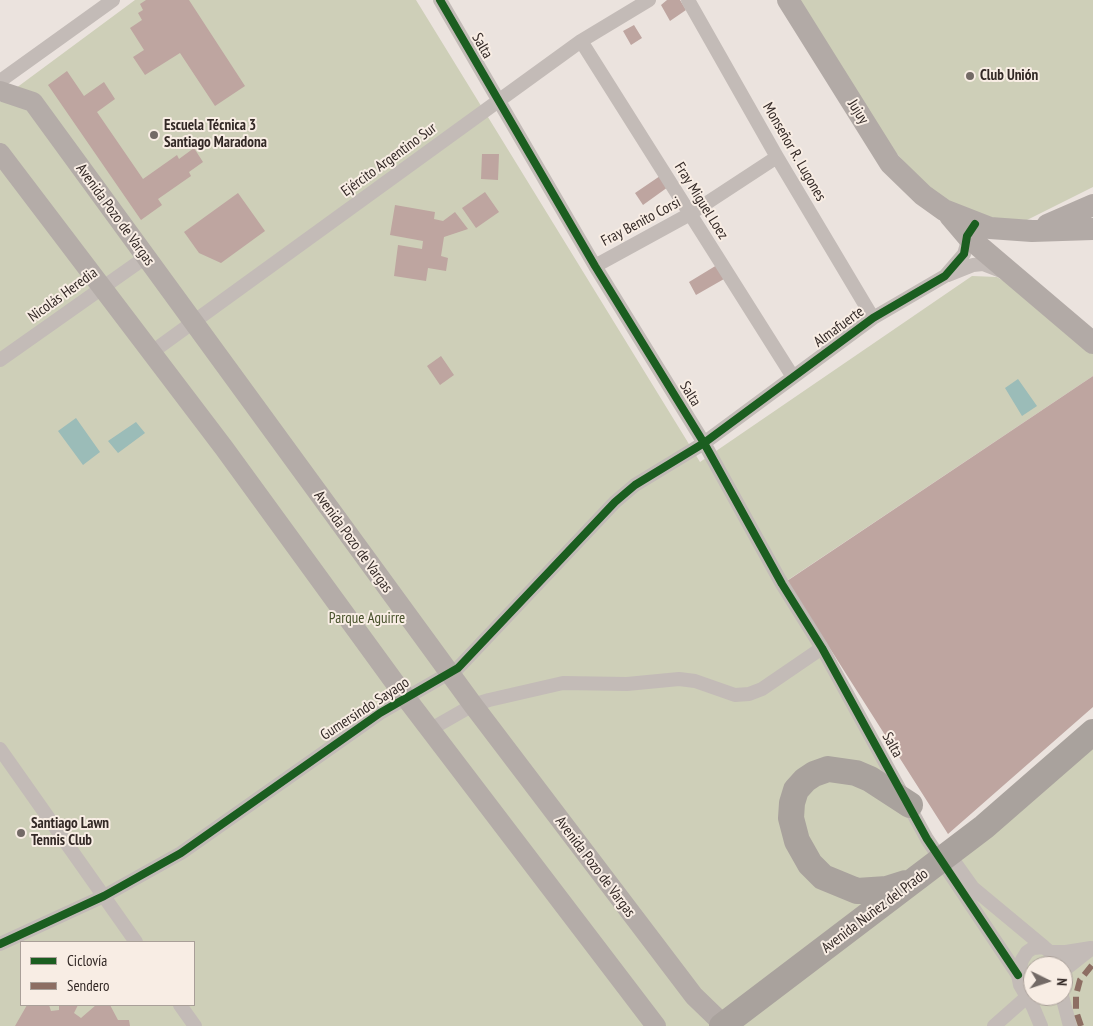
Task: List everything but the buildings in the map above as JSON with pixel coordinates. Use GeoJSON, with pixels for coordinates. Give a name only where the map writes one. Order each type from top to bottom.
{"type":"FeatureCollection","features":[{"type":"Feature","properties":{"kind":"highway","name":"Avenida Nuñez del Prado"},"geometry":{"type":"LineString","coordinates":[[723,1025],[984,827],[1093,732]]}},
{"type":"Feature","properties":{"kind":"highway"},"geometry":{"type":"LineString","coordinates":[[910,805],[870,779],[856,773],[828,769],[814,774],[796,790],[792,803],[791,818],[793,831],[803,855],[823,877],[857,891],[887,888],[920,877]]}},
{"type":"Feature","properties":{"kind":"main road","name":"Jujuy"},"geometry":{"type":"LineString","coordinates":[[788,0],[890,163],[923,195],[971,230]]}},
{"type":"Feature","properties":{"kind":"main road","name":"Avenida Pozo de Vargas"},"geometry":{"type":"LineString","coordinates":[[0,91],[33,102],[449,673],[694,996],[723,1025]]}},
{"type":"Feature","properties":{"kind":"main road"},"geometry":{"type":"LineString","coordinates":[[0,153],[152,352],[406,698],[656,1026]]}},
{"type":"Feature","properties":{"kind":"main road"},"geometry":{"type":"LineString","coordinates":[[1032,231],[1093,205]]}},
{"type":"Feature","properties":{"kind":"main road"},"geometry":{"type":"LineString","coordinates":[[971,230],[1093,229]]}},
{"type":"Feature","properties":{"kind":"main road"},"geometry":{"type":"LineString","coordinates":[[971,230],[1015,277],[1093,343]]}},
{"type":"Feature","properties":{"kind":"street"},"geometry":{"type":"LineString","coordinates":[[0,81],[113,0]]}},
{"type":"Feature","properties":{"kind":"street","name":"Salta"},"geometry":{"type":"LineString","coordinates":[[440,0],[595,266],[704,442],[782,584],[822,648],[910,805]]}},
{"type":"Feature","properties":{"kind":"street","name":"Ejército Argentino Sur"},"geometry":{"type":"LineString","coordinates":[[152,352],[582,41],[649,0]]}},
{"type":"Feature","properties":{"kind":"street","name":"Monseñor R. Lugones"},"geometry":{"type":"LineString","coordinates":[[688,0],[777,157],[873,318]]}},
{"type":"Feature","properties":{"kind":"street","name":"Fray Miguel Loez"},"geometry":{"type":"LineString","coordinates":[[582,41],[793,377]]}},
{"type":"Feature","properties":{"kind":"street","name":"Fray Benito Corsi"},"geometry":{"type":"LineString","coordinates":[[595,266],[690,214],[777,157]]}},
{"type":"Feature","properties":{"kind":"street","name":"Almafuerte"},"geometry":{"type":"LineString","coordinates":[[704,442],[873,318],[945,276],[964,254],[971,230]]}},
{"type":"Feature","properties":{"kind":"street","name":"Nicolás Heredia"},"geometry":{"type":"LineString","coordinates":[[0,360],[102,286],[146,257]]}},
{"type":"Feature","properties":{"kind":"street"},"geometry":{"type":"LineString","coordinates":[[945,276],[973,265],[983,264],[1015,277]]}},
{"type":"Feature","properties":{"kind":"street","name":"Gumersindo Sayago"},"geometry":{"type":"LineString","coordinates":[[0,944],[104,896],[182,853],[380,713],[467,661],[615,502],[651,473],[704,442]]}},
{"type":"Feature","properties":{"kind":"street"},"geometry":{"type":"LineString","coordinates":[[431,729],[473,705],[526,690],[579,682],[627,684],[680,679],[695,681],[735,695],[749,694],[762,689],[822,648]]}},
{"type":"Feature","properties":{"kind":"street"},"geometry":{"type":"LineString","coordinates":[[0,749],[135,941]]}},
{"type":"Feature","properties":{"kind":"street"},"geometry":{"type":"LineString","coordinates":[[910,805],[973,888],[1053,956]]}},
{"type":"Feature","properties":{"kind":"street"},"geometry":{"type":"LineString","coordinates":[[910,805],[928,840],[1018,975],[1023,990]]}},
{"type":"Feature","properties":{"kind":"street"},"geometry":{"type":"LineString","coordinates":[[1018,975],[1022,960],[1027,952],[1033,948],[1066,952],[1092,947]]}},
{"type":"Feature","properties":{"kind":"street"},"geometry":{"type":"LineString","coordinates":[[1073,963],[1092,947]]}},
{"type":"Feature","properties":{"kind":"street"},"geometry":{"type":"LineString","coordinates":[[181,1006],[194,1026]]}},
{"type":"Feature","properties":{"kind":"street"},"geometry":{"type":"LineString","coordinates":[[994,1026],[1023,1006]]}},
{"type":"Feature","properties":{"kind":"street"},"geometry":{"type":"LineString","coordinates":[[1032,1006],[1041,1026]]}},
{"type":"Feature","properties":{"kind":"street"},"geometry":{"type":"LineString","coordinates":[[1065,1006],[1070,1026]]}},
{"type":"Feature","properties":{"kind":"green space","name":"Parque Aguirre"},"geometry":{"type":"Polygon","coordinates":[[[135,0],[416,0],[700,462],[972,276],[997,277],[1021,291],[1093,351],[1093,376],[782,584],[943,875],[1093,741],[1093,1026],[0,1026],[0,102],[8,94],[135,0]]]}},
{"type":"Feature","properties":{"kind":"green space","name":"Club Unión"},"geometry":{"type":"Polygon","coordinates":[[[797,0],[1093,0],[1093,187],[1027,220],[984,218],[937,197],[896,153],[797,0]]]}},
{"type":"Feature","properties":{"kind":"water"},"geometry":{"type":"Polygon","coordinates":[[[1018,379],[1037,406],[1022,416],[1005,388],[1018,379]]]}},
{"type":"Feature","properties":{"kind":"water"},"geometry":{"type":"Polygon","coordinates":[[[76,418],[100,452],[83,465],[58,431],[76,418]]]}},
{"type":"Feature","properties":{"kind":"water"},"geometry":{"type":"Polygon","coordinates":[[[136,422],[145,433],[118,453],[108,441],[136,422]]]}},
{"type":"Feature","properties":{"kind":"marked path"},"geometry":{"type":"LineString","coordinates":[[1081,1026],[1076,1011],[1076,995],[1080,980],[1093,964]]}},
{"type":"Feature","properties":{"kind":"cycle path"},"geometry":{"type":"LineString","coordinates":[[440,0],[595,266],[704,443],[782,584],[822,648],[927,839],[1018,975]]}},
{"type":"Feature","properties":{"kind":"cycle path"},"geometry":{"type":"LineString","coordinates":[[0,944],[104,896],[181,853],[380,713],[458,668],[615,502],[635,485],[704,443],[873,318],[945,276],[964,254],[967,236],[975,224]]}},
{"type":"Feature","properties":{"kind":"place","name":"Club Unión"},"geometry":{"type":"Point","coordinates":[970,76]}},
{"type":"Feature","properties":{"kind":"place","name":"Escuela Técnica 3 Santiago Maradona"},"geometry":{"type":"Point","coordinates":[154,135]}},
{"type":"Feature","properties":{"kind":"place","name":"Santiago Lawn Tennis Club"},"geometry":{"type":"Point","coordinates":[21,833]}}]}
